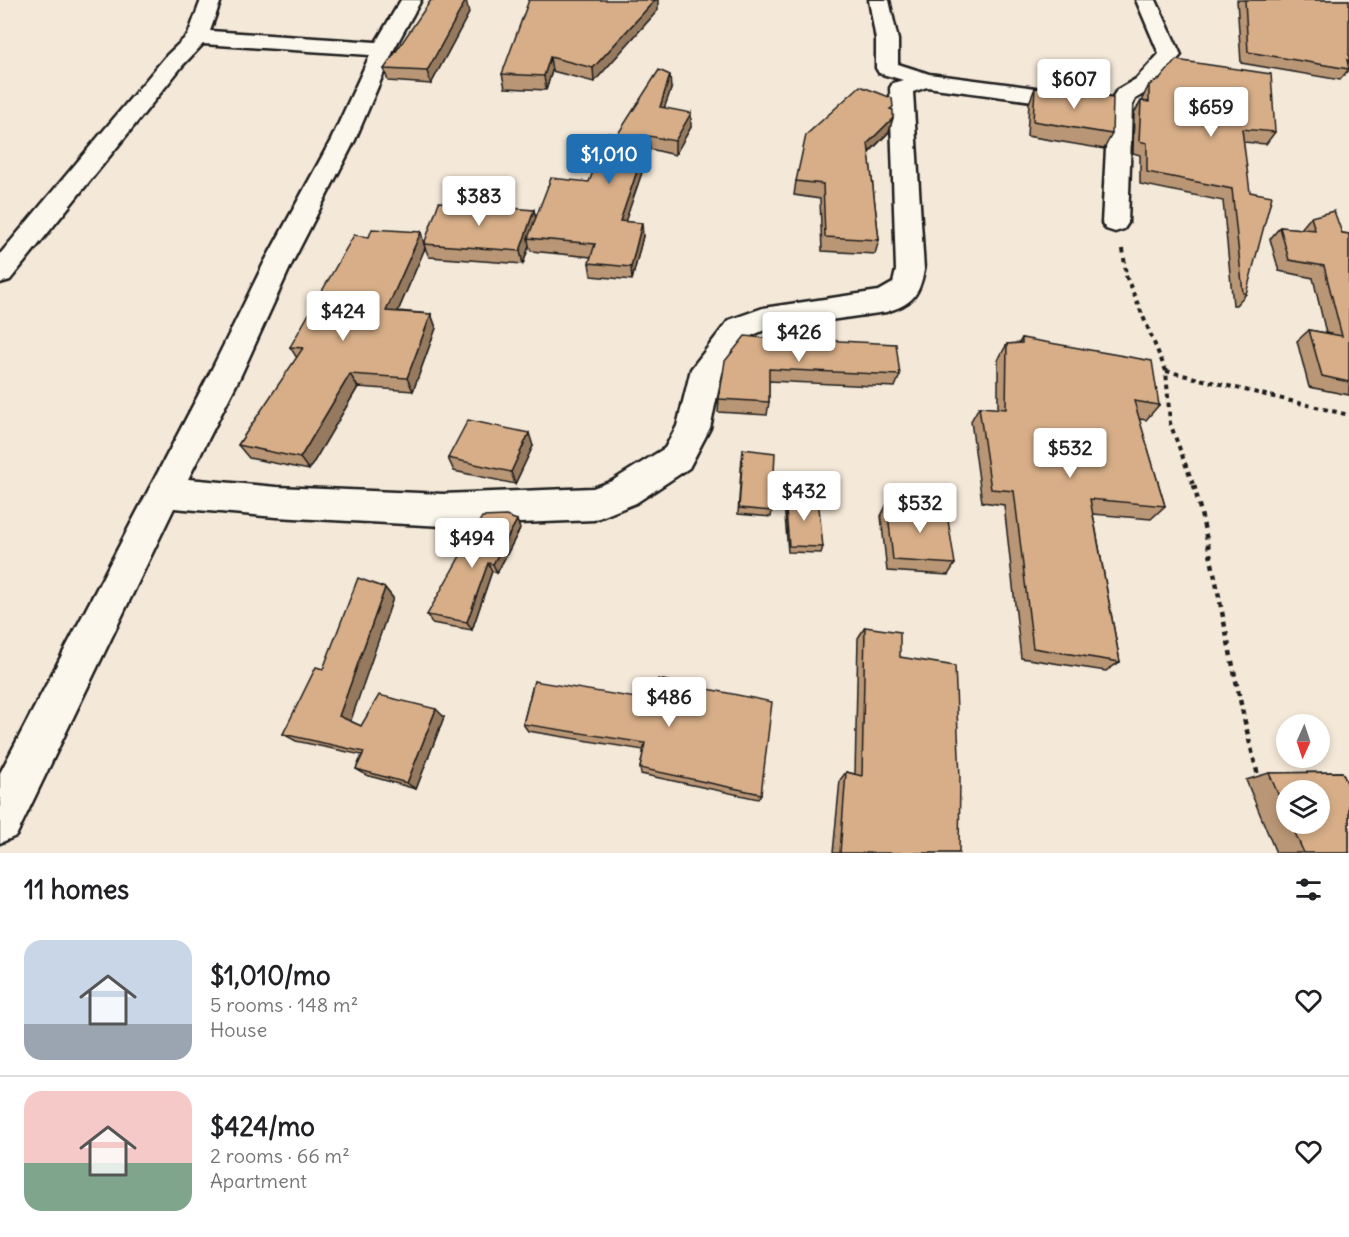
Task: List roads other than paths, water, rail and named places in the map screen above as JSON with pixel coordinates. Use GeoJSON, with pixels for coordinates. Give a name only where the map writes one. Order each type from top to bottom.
{"type":"FeatureCollection","features":[{"type":"Feature","properties":{"kind":"street"},"geometry":{"type":"LineString","coordinates":[[0,273],[175,60],[198,38],[211,0]]}},
{"type":"Feature","properties":{"kind":"street"},"geometry":{"type":"LineString","coordinates":[[0,820],[225,375],[278,263],[343,140],[383,49],[411,0]]}},
{"type":"Feature","properties":{"kind":"street"},"geometry":{"type":"LineString","coordinates":[[879,0],[887,40],[887,68],[926,80],[1120,106]]}},
{"type":"Feature","properties":{"kind":"street"},"geometry":{"type":"LineString","coordinates":[[1115,223],[1120,106],[1125,95],[1144,84],[1170,55],[1146,0]]}},
{"type":"Feature","properties":{"kind":"street"},"geometry":{"type":"LineString","coordinates":[[198,38],[383,49]]}},
{"type":"Feature","properties":{"kind":"street"},"geometry":{"type":"LineString","coordinates":[[164,492],[276,502],[443,510],[594,504],[624,492],[677,458],[693,428],[707,369],[740,328],[762,319],[886,301],[906,289],[910,270],[901,88],[926,80]]}}]}
